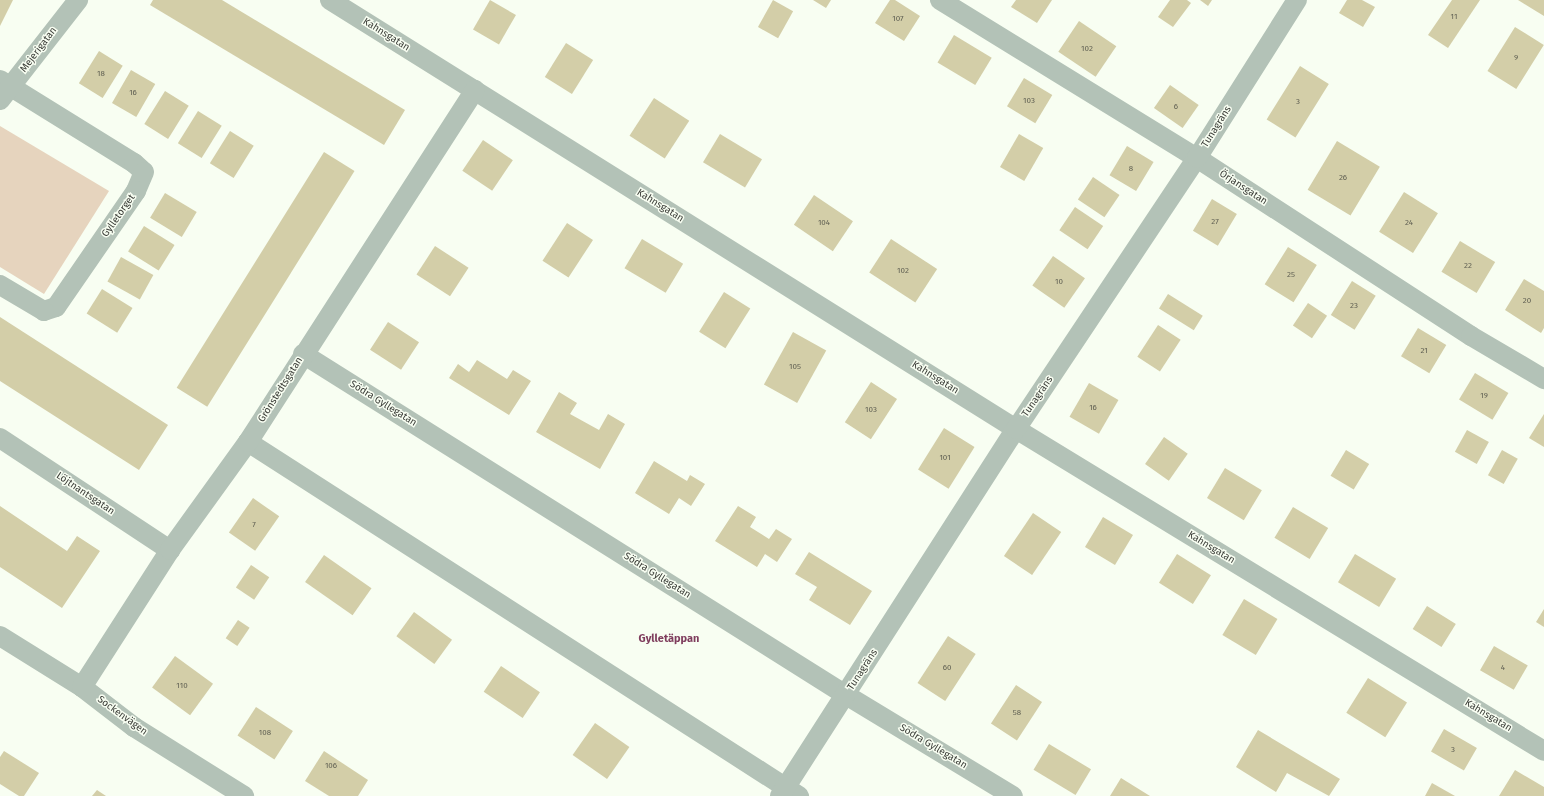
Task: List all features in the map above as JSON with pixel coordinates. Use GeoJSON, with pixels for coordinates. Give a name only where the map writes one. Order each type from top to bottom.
{"type":"FeatureCollection","features":[{"type":"Feature","properties":{"kind":"street","name":"Mejerigatan"},"geometry":{"type":"LineString","coordinates":[[4,89],[78,0]]}},
{"type":"Feature","properties":{"kind":"street","name":"Kahnsgatan"},"geometry":{"type":"LineString","coordinates":[[330,0],[1016,429],[1544,751]]}},
{"type":"Feature","properties":{"kind":"street","name":"Örjansgatan"},"geometry":{"type":"LineString","coordinates":[[940,0],[1197,158],[1471,336],[1544,379]]}},
{"type":"Feature","properties":{"kind":"street","name":"Tunagräns"},"geometry":{"type":"LineString","coordinates":[[788,793],[846,695],[1016,429],[1197,158],[1298,0]]}},
{"type":"Feature","properties":{"kind":"street","name":"Gylletorget"},"geometry":{"type":"LineString","coordinates":[[0,285],[44,311],[56,307],[136,191],[144,172],[134,163],[4,89]]}},
{"type":"Feature","properties":{"kind":"street","name":"Grönstedtsgatan"},"geometry":{"type":"LineString","coordinates":[[82,687],[170,550],[248,442],[303,354],[475,90]]}},
{"type":"Feature","properties":{"kind":"street","name":"Södra Gyllegatan"},"geometry":{"type":"LineString","coordinates":[[303,354],[846,695],[1013,796]]}},
{"type":"Feature","properties":{"kind":"street","name":"Löjtnantsgatan"},"geometry":{"type":"LineString","coordinates":[[0,438],[170,550]]}},
{"type":"Feature","properties":{"kind":"street"},"geometry":{"type":"LineString","coordinates":[[248,442],[788,793]]}},
{"type":"Feature","properties":{"kind":"street","name":"Sockenvägen"},"geometry":{"type":"LineString","coordinates":[[0,636],[82,687],[134,727],[244,796]]}},
{"type":"Feature","properties":{"kind":"shaded area"},"geometry":{"type":"Polygon","coordinates":[[[0,126],[109,191],[44,294],[0,267],[0,126]]]}},
{"type":"Feature","properties":{"kind":"building"},"geometry":{"type":"Polygon","coordinates":[[[0,0],[13,0],[0,26],[0,0]]]}},
{"type":"Feature","properties":{"kind":"building"},"geometry":{"type":"Polygon","coordinates":[[[153,0],[222,0],[405,110],[384,145],[150,5],[153,0]]]}},
{"type":"Feature","properties":{"kind":"building"},"geometry":{"type":"Polygon","coordinates":[[[490,0],[516,15],[499,44],[473,29],[490,0]]]}},
{"type":"Feature","properties":{"kind":"building"},"geometry":{"type":"Polygon","coordinates":[[[773,0],[793,11],[778,38],[758,27],[773,0]]]}},
{"type":"Feature","properties":{"kind":"building"},"geometry":{"type":"Polygon","coordinates":[[[813,0],[831,0],[826,8],[813,0]]]}},
{"type":"Feature","properties":{"kind":"building"},"geometry":{"type":"Polygon","coordinates":[[[890,0],[895,0],[920,16],[904,41],[875,23],[890,0]]]}},
{"type":"Feature","properties":{"kind":"building"},"geometry":{"type":"Polygon","coordinates":[[[1016,0],[1052,0],[1037,23],[1011,7],[1016,0]]]}},
{"type":"Feature","properties":{"kind":"building"},"geometry":{"type":"Polygon","coordinates":[[[1170,0],[1187,0],[1191,3],[1173,27],[1158,17],[1170,0]]]}},
{"type":"Feature","properties":{"kind":"building"},"geometry":{"type":"Polygon","coordinates":[[[1200,0],[1212,0],[1208,6],[1200,0]]]}},
{"type":"Feature","properties":{"kind":"building"},"geometry":{"type":"Polygon","coordinates":[[[1347,0],[1362,0],[1375,7],[1363,27],[1339,13],[1347,0]]]}},
{"type":"Feature","properties":{"kind":"building"},"geometry":{"type":"Polygon","coordinates":[[[1452,0],[1480,0],[1448,48],[1428,35],[1452,0]]]}},
{"type":"Feature","properties":{"kind":"building"},"geometry":{"type":"Polygon","coordinates":[[[1518,0],[1544,0],[1544,16],[1518,0]]]}},
{"type":"Feature","properties":{"kind":"building"},"geometry":{"type":"Polygon","coordinates":[[[1079,21],[1116,46],[1096,77],[1058,52],[1079,21]]]}},
{"type":"Feature","properties":{"kind":"building"},"geometry":{"type":"Polygon","coordinates":[[[1515,27],[1544,45],[1516,89],[1487,71],[1515,27]]]}},
{"type":"Feature","properties":{"kind":"building"},"geometry":{"type":"Polygon","coordinates":[[[954,35],[992,58],[975,85],[938,62],[954,35]]]}},
{"type":"Feature","properties":{"kind":"building"},"geometry":{"type":"Polygon","coordinates":[[[566,43],[593,60],[572,94],[545,77],[566,43]]]}},
{"type":"Feature","properties":{"kind":"building"},"geometry":{"type":"Polygon","coordinates":[[[99,51],[123,66],[103,98],[79,83],[99,51]]]}},
{"type":"Feature","properties":{"kind":"building"},"geometry":{"type":"Polygon","coordinates":[[[1300,66],[1329,84],[1295,137],[1267,119],[1300,66]]]}},
{"type":"Feature","properties":{"kind":"building"},"geometry":{"type":"Polygon","coordinates":[[[131,70],[155,84],[136,117],[112,103],[131,70]]]}},
{"type":"Feature","properties":{"kind":"building"},"geometry":{"type":"Polygon","coordinates":[[[1024,78],[1052,95],[1035,123],[1007,106],[1024,78]]]}},
{"type":"Feature","properties":{"kind":"building"},"geometry":{"type":"Polygon","coordinates":[[[1170,85],[1199,105],[1183,128],[1154,108],[1170,85]]]}},
{"type":"Feature","properties":{"kind":"building"},"geometry":{"type":"Polygon","coordinates":[[[165,91],[189,106],[168,139],[144,124],[165,91]]]}},
{"type":"Feature","properties":{"kind":"building"},"geometry":{"type":"Polygon","coordinates":[[[654,98],[689,121],[665,159],[629,136],[654,98]]]}},
{"type":"Feature","properties":{"kind":"building"},"geometry":{"type":"Polygon","coordinates":[[[198,111],[222,126],[202,158],[178,143],[198,111]]]}},
{"type":"Feature","properties":{"kind":"building"},"geometry":{"type":"Polygon","coordinates":[[[230,131],[254,146],[234,178],[210,163],[230,131]]]}},
{"type":"Feature","properties":{"kind":"building"},"geometry":{"type":"Polygon","coordinates":[[[720,134],[762,159],[745,188],[703,162],[720,134]]]}},
{"type":"Feature","properties":{"kind":"building"},"geometry":{"type":"Polygon","coordinates":[[[1019,134],[1043,148],[1024,181],[1000,167],[1019,134]]]}},
{"type":"Feature","properties":{"kind":"building"},"geometry":{"type":"Polygon","coordinates":[[[483,140],[513,160],[492,191],[462,171],[483,140]]]}},
{"type":"Feature","properties":{"kind":"building"},"geometry":{"type":"Polygon","coordinates":[[[1337,141],[1380,167],[1351,216],[1308,190],[1337,141]]]}},
{"type":"Feature","properties":{"kind":"building"},"geometry":{"type":"Polygon","coordinates":[[[1127,146],[1154,162],[1136,191],[1109,175],[1127,146]]]}},
{"type":"Feature","properties":{"kind":"building"},"geometry":{"type":"Polygon","coordinates":[[[324,152],[355,171],[207,407],[177,388],[324,152]]]}},
{"type":"Feature","properties":{"kind":"building"},"geometry":{"type":"Polygon","coordinates":[[[1093,177],[1120,195],[1104,217],[1078,199],[1093,177]]]}},
{"type":"Feature","properties":{"kind":"building"},"geometry":{"type":"Polygon","coordinates":[[[1404,192],[1438,213],[1413,253],[1379,232],[1404,192]]]}},
{"type":"Feature","properties":{"kind":"building"},"geometry":{"type":"Polygon","coordinates":[[[165,193],[197,212],[182,237],[150,218],[165,193]]]}},
{"type":"Feature","properties":{"kind":"building"},"geometry":{"type":"Polygon","coordinates":[[[814,195],[853,221],[833,251],[794,225],[814,195]]]}},
{"type":"Feature","properties":{"kind":"building"},"geometry":{"type":"Polygon","coordinates":[[[1212,199],[1237,214],[1218,246],[1193,231],[1212,199]]]}},
{"type":"Feature","properties":{"kind":"building"},"geometry":{"type":"Polygon","coordinates":[[[1075,207],[1103,226],[1088,249],[1059,230],[1075,207]]]}},
{"type":"Feature","properties":{"kind":"building"},"geometry":{"type":"Polygon","coordinates":[[[567,223],[593,240],[568,278],[542,261],[567,223]]]}},
{"type":"Feature","properties":{"kind":"building"},"geometry":{"type":"Polygon","coordinates":[[[144,226],[175,245],[159,271],[128,251],[144,226]]]}},
{"type":"Feature","properties":{"kind":"building"},"geometry":{"type":"Polygon","coordinates":[[[642,239],[683,264],[666,293],[624,268],[642,239]]]}},
{"type":"Feature","properties":{"kind":"building"},"geometry":{"type":"Polygon","coordinates":[[[891,239],[937,269],[915,303],[869,273],[891,239]]]}},
{"type":"Feature","properties":{"kind":"building"},"geometry":{"type":"Polygon","coordinates":[[[1460,241],[1495,262],[1477,293],[1441,272],[1460,241]]]}},
{"type":"Feature","properties":{"kind":"building"},"geometry":{"type":"Polygon","coordinates":[[[435,246],[469,268],[450,296],[416,275],[435,246]]]}},
{"type":"Feature","properties":{"kind":"building"},"geometry":{"type":"Polygon","coordinates":[[[1288,247],[1317,265],[1294,302],[1265,284],[1288,247]]]}},
{"type":"Feature","properties":{"kind":"building"},"geometry":{"type":"Polygon","coordinates":[[[1053,256],[1085,278],[1064,308],[1032,285],[1053,256]]]}},
{"type":"Feature","properties":{"kind":"building"},"geometry":{"type":"Polygon","coordinates":[[[121,257],[153,275],[140,299],[107,281],[121,257]]]}},
{"type":"Feature","properties":{"kind":"building"},"geometry":{"type":"Polygon","coordinates":[[[1524,279],[1544,291],[1544,328],[1541,333],[1505,310],[1524,279]]]}},
{"type":"Feature","properties":{"kind":"building"},"geometry":{"type":"Polygon","coordinates":[[[1352,281],[1376,296],[1355,330],[1331,315],[1352,281]]]}},
{"type":"Feature","properties":{"kind":"building"},"geometry":{"type":"Polygon","coordinates":[[[102,289],[133,308],[117,333],[87,314],[102,289]]]}},
{"type":"Feature","properties":{"kind":"building"},"geometry":{"type":"Polygon","coordinates":[[[724,292],[750,308],[725,348],[699,332],[724,292]]]}},
{"type":"Feature","properties":{"kind":"building"},"geometry":{"type":"Polygon","coordinates":[[[1168,294],[1203,316],[1194,330],[1159,308],[1168,294]]]}},
{"type":"Feature","properties":{"kind":"building"},"geometry":{"type":"Polygon","coordinates":[[[1308,303],[1327,316],[1312,338],[1293,325],[1308,303]]]}},
{"type":"Feature","properties":{"kind":"building"},"geometry":{"type":"Polygon","coordinates":[[[0,317],[168,425],[139,470],[0,381],[0,317]]]}},
{"type":"Feature","properties":{"kind":"building"},"geometry":{"type":"Polygon","coordinates":[[[388,322],[419,342],[401,370],[370,350],[388,322]]]}},
{"type":"Feature","properties":{"kind":"building"},"geometry":{"type":"Polygon","coordinates":[[[1158,325],[1181,340],[1160,372],[1137,357],[1158,325]]]}},
{"type":"Feature","properties":{"kind":"building"},"geometry":{"type":"Polygon","coordinates":[[[1418,328],[1446,345],[1429,373],[1401,356],[1418,328]]]}},
{"type":"Feature","properties":{"kind":"building"},"geometry":{"type":"Polygon","coordinates":[[[793,332],[826,350],[797,403],[764,384],[793,332]]]}},
{"type":"Feature","properties":{"kind":"building"},"geometry":{"type":"Polygon","coordinates":[[[477,360],[507,379],[513,370],[531,381],[509,415],[449,378],[458,364],[469,372],[477,360]]]}},
{"type":"Feature","properties":{"kind":"building"},"geometry":{"type":"Polygon","coordinates":[[[1475,373],[1508,393],[1492,420],[1459,400],[1475,373]]]}},
{"type":"Feature","properties":{"kind":"building"},"geometry":{"type":"Polygon","coordinates":[[[871,382],[897,399],[871,439],[845,422],[871,382]]]}},
{"type":"Feature","properties":{"kind":"building"},"geometry":{"type":"Polygon","coordinates":[[[1089,383],[1118,400],[1099,434],[1070,417],[1089,383]]]}},
{"type":"Feature","properties":{"kind":"building"},"geometry":{"type":"Polygon","coordinates":[[[559,392],[577,403],[570,414],[599,430],[608,414],[625,424],[600,469],[536,432],[559,392]]]}},
{"type":"Feature","properties":{"kind":"building"},"geometry":{"type":"Polygon","coordinates":[[[1544,414],[1544,447],[1529,438],[1544,414]]]}},
{"type":"Feature","properties":{"kind":"building"},"geometry":{"type":"Polygon","coordinates":[[[944,428],[975,447],[949,489],[918,470],[944,428]]]}},
{"type":"Feature","properties":{"kind":"building"},"geometry":{"type":"Polygon","coordinates":[[[1467,430],[1489,442],[1477,464],[1455,452],[1467,430]]]}},
{"type":"Feature","properties":{"kind":"building"},"geometry":{"type":"Polygon","coordinates":[[[1164,437],[1188,454],[1169,481],[1145,464],[1164,437]]]}},
{"type":"Feature","properties":{"kind":"building"},"geometry":{"type":"Polygon","coordinates":[[[1346,450],[1369,464],[1354,490],[1331,476],[1346,450]]]}},
{"type":"Feature","properties":{"kind":"building"},"geometry":{"type":"Polygon","coordinates":[[[1502,450],[1518,459],[1504,484],[1488,475],[1502,450]]]}},
{"type":"Feature","properties":{"kind":"building"},"geometry":{"type":"Polygon","coordinates":[[[654,461],[687,481],[690,475],[705,484],[691,506],[679,498],[669,514],[635,493],[654,461]]]}},
{"type":"Feature","properties":{"kind":"building"},"geometry":{"type":"Polygon","coordinates":[[[1225,468],[1262,490],[1244,520],[1207,498],[1225,468]]]}},
{"type":"Feature","properties":{"kind":"building"},"geometry":{"type":"Polygon","coordinates":[[[253,498],[279,516],[255,551],[229,532],[253,498]]]}},
{"type":"Feature","properties":{"kind":"building"},"geometry":{"type":"Polygon","coordinates":[[[0,506],[67,551],[77,536],[100,551],[62,608],[0,567],[0,506]]]}},
{"type":"Feature","properties":{"kind":"building"},"geometry":{"type":"Polygon","coordinates":[[[738,506],[756,517],[750,527],[769,539],[776,529],[792,539],[777,562],[765,554],[757,567],[715,541],[738,506]]]}},
{"type":"Feature","properties":{"kind":"building"},"geometry":{"type":"Polygon","coordinates":[[[1293,507],[1328,528],[1310,559],[1274,538],[1293,507]]]}},
{"type":"Feature","properties":{"kind":"building"},"geometry":{"type":"Polygon","coordinates":[[[1033,513],[1061,532],[1032,575],[1004,556],[1033,513]]]}},
{"type":"Feature","properties":{"kind":"building"},"geometry":{"type":"Polygon","coordinates":[[[1103,517],[1133,535],[1115,565],[1085,547],[1103,517]]]}},
{"type":"Feature","properties":{"kind":"building"},"geometry":{"type":"Polygon","coordinates":[[[809,552],[872,591],[850,625],[809,600],[817,587],[795,574],[809,552]]]}},
{"type":"Feature","properties":{"kind":"building"},"geometry":{"type":"Polygon","coordinates":[[[1177,554],[1211,575],[1193,604],[1159,583],[1177,554]]]}},
{"type":"Feature","properties":{"kind":"building"},"geometry":{"type":"Polygon","coordinates":[[[1355,554],[1396,579],[1379,607],[1338,582],[1355,554]]]}},
{"type":"Feature","properties":{"kind":"building"},"geometry":{"type":"Polygon","coordinates":[[[324,555],[372,588],[353,615],[305,582],[324,555]]]}},
{"type":"Feature","properties":{"kind":"building"},"geometry":{"type":"Polygon","coordinates":[[[251,565],[269,577],[254,600],[236,587],[251,565]]]}},
{"type":"Feature","properties":{"kind":"building"},"geometry":{"type":"Polygon","coordinates":[[[1244,599],[1277,619],[1256,655],[1222,635],[1244,599]]]}},
{"type":"Feature","properties":{"kind":"building"},"geometry":{"type":"Polygon","coordinates":[[[1427,606],[1456,624],[1442,647],[1413,629],[1427,606]]]}},
{"type":"Feature","properties":{"kind":"building"},"geometry":{"type":"Polygon","coordinates":[[[1544,609],[1544,627],[1536,622],[1544,609]]]}},
{"type":"Feature","properties":{"kind":"building"},"geometry":{"type":"Polygon","coordinates":[[[414,612],[452,640],[434,664],[396,636],[414,612]]]}},
{"type":"Feature","properties":{"kind":"building"},"geometry":{"type":"Polygon","coordinates":[[[238,620],[250,628],[237,646],[226,638],[238,620]]]}},
{"type":"Feature","properties":{"kind":"building"},"geometry":{"type":"Polygon","coordinates":[[[948,636],[976,654],[945,701],[918,683],[948,636]]]}},
{"type":"Feature","properties":{"kind":"building"},"geometry":{"type":"Polygon","coordinates":[[[1494,646],[1528,665],[1514,690],[1480,670],[1494,646]]]}},
{"type":"Feature","properties":{"kind":"building"},"geometry":{"type":"Polygon","coordinates":[[[175,656],[213,684],[190,715],[152,688],[175,656]]]}},
{"type":"Feature","properties":{"kind":"building"},"geometry":{"type":"Polygon","coordinates":[[[501,666],[540,692],[523,718],[484,692],[501,666]]]}},
{"type":"Feature","properties":{"kind":"building"},"geometry":{"type":"Polygon","coordinates":[[[1368,678],[1407,702],[1385,737],[1346,713],[1368,678]]]}},
{"type":"Feature","properties":{"kind":"building"},"geometry":{"type":"Polygon","coordinates":[[[1016,685],[1042,702],[1017,740],[991,724],[1016,685]]]}},
{"type":"Feature","properties":{"kind":"building"},"geometry":{"type":"Polygon","coordinates":[[[256,707],[293,731],[274,759],[237,736],[256,707]]]}},
{"type":"Feature","properties":{"kind":"building"},"geometry":{"type":"Polygon","coordinates":[[[595,723],[629,747],[607,779],[573,755],[595,723]]]}},
{"type":"Feature","properties":{"kind":"building"},"geometry":{"type":"Polygon","coordinates":[[[1444,729],[1477,748],[1464,771],[1431,752],[1444,729]]]}},
{"type":"Feature","properties":{"kind":"building"},"geometry":{"type":"Polygon","coordinates":[[[1258,730],[1340,779],[1329,796],[1287,773],[1276,792],[1236,767],[1258,730]]]}},
{"type":"Feature","properties":{"kind":"building"},"geometry":{"type":"Polygon","coordinates":[[[1049,744],[1091,769],[1076,795],[1034,770],[1049,744]]]}},
{"type":"Feature","properties":{"kind":"building"},"geometry":{"type":"Polygon","coordinates":[[[4,751],[39,773],[24,796],[19,796],[0,784],[0,757],[4,751]]]}},
{"type":"Feature","properties":{"kind":"building"},"geometry":{"type":"Polygon","coordinates":[[[324,751],[368,780],[358,796],[329,796],[305,781],[324,751]]]}},
{"type":"Feature","properties":{"kind":"building"},"geometry":{"type":"Polygon","coordinates":[[[1515,770],[1544,787],[1544,796],[1499,796],[1515,770]]]}},
{"type":"Feature","properties":{"kind":"building"},"geometry":{"type":"Polygon","coordinates":[[[1121,778],[1150,796],[1110,796],[1121,778]]]}},
{"type":"Feature","properties":{"kind":"building"},"geometry":{"type":"Polygon","coordinates":[[[1432,783],[1455,796],[1425,796],[1432,783]]]}},
{"type":"Feature","properties":{"kind":"building"},"geometry":{"type":"Polygon","coordinates":[[[97,790],[106,796],[92,796],[97,790]]]}},
{"type":"Feature","properties":{"kind":"district","name":"Gylletäppan"},"geometry":{"type":"Point","coordinates":[669,639]}}]}
